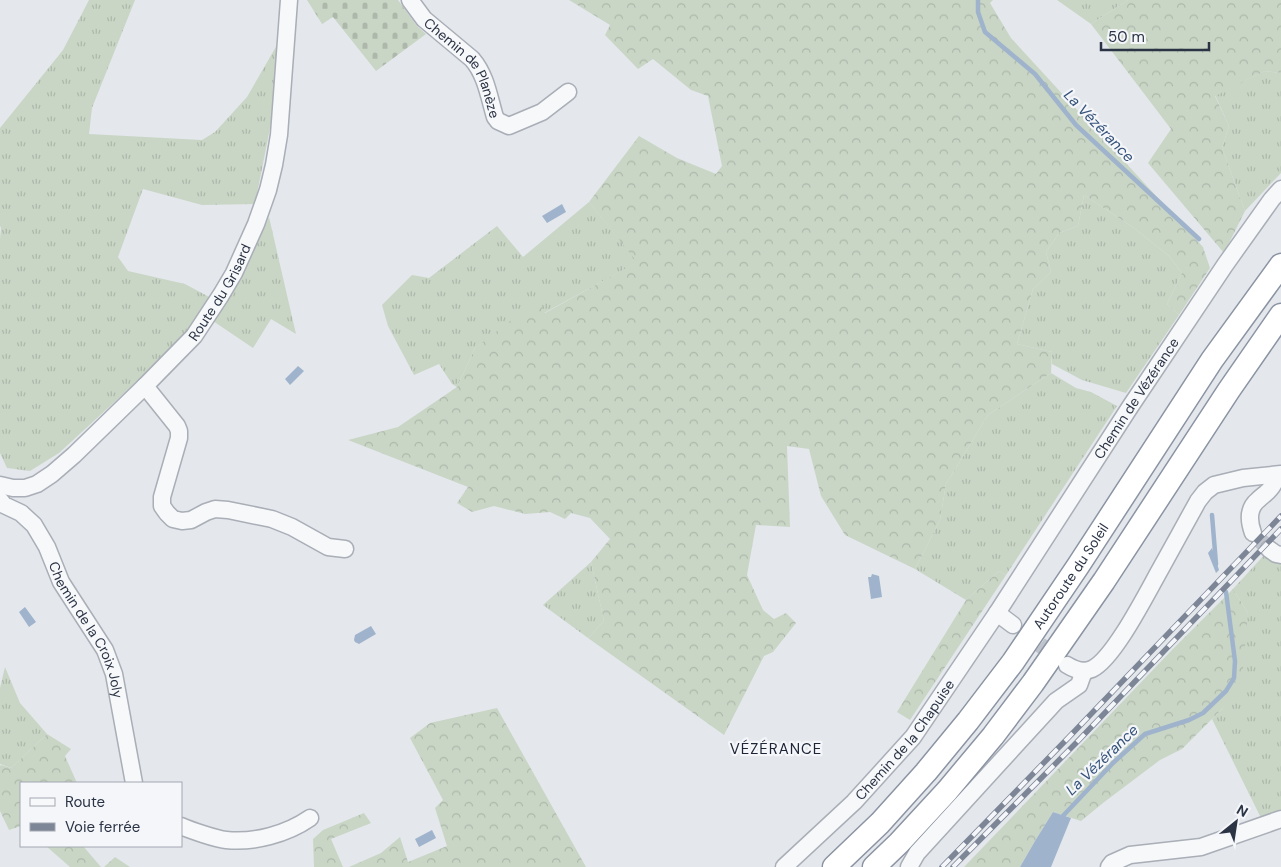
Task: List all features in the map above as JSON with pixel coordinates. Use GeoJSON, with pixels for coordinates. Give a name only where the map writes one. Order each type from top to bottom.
{"type":"FeatureCollection","features":[{"type":"Feature","properties":{"kind":"highway","name":"Autoroute du Soleil"},"geometry":{"type":"LineString","coordinates":[[834,867],[880,823],[926,772],[968,721],[1012,662],[1078,566],[1212,360],[1281,265]]}},
{"type":"Feature","properties":{"kind":"highway"},"geometry":{"type":"LineString","coordinates":[[874,867],[905,837],[947,791],[993,736],[1033,683],[1104,581],[1229,390],[1281,315]]}},
{"type":"Feature","properties":{"kind":"street","name":"Route du Grisard"},"geometry":{"type":"LineString","coordinates":[[0,485],[25,488],[37,484],[74,455],[194,336],[234,273],[256,224],[268,190],[274,165],[279,135],[289,0]]}},
{"type":"Feature","properties":{"kind":"street","name":"Chemin de Planèze"},"geometry":{"type":"LineString","coordinates":[[410,0],[424,19],[478,66],[498,121],[509,126],[542,112],[568,92]]}},
{"type":"Feature","properties":{"kind":"street","name":"Chemin de Vézérance"},"geometry":{"type":"LineString","coordinates":[[997,613],[1225,266],[1281,189]]}},
{"type":"Feature","properties":{"kind":"street"},"geometry":{"type":"LineString","coordinates":[[145,386],[177,426],[179,432],[179,438],[162,497],[162,506],[166,513],[182,521],[192,520],[215,509],[228,510],[272,519],[292,527],[328,547],[345,549]]}},
{"type":"Feature","properties":{"kind":"street"},"geometry":{"type":"LineString","coordinates":[[1253,533],[1249,522],[1252,507],[1255,502],[1268,492],[1279,474]]}},
{"type":"Feature","properties":{"kind":"street"},"geometry":{"type":"LineString","coordinates":[[1067,665],[1076,670],[1084,671],[1094,668],[1104,659],[1122,636],[1198,501],[1205,492],[1214,485],[1236,479],[1279,474]]}},
{"type":"Feature","properties":{"kind":"street","name":"Chemin de la Croix Joly"},"geometry":{"type":"LineString","coordinates":[[0,500],[4,505],[21,513],[34,525],[47,547],[61,582],[105,650],[114,674],[134,782]]}},
{"type":"Feature","properties":{"kind":"street"},"geometry":{"type":"LineString","coordinates":[[997,613],[1013,624]]}},
{"type":"Feature","properties":{"kind":"street","name":"Chemin de la Chapuise"},"geometry":{"type":"LineString","coordinates":[[784,867],[854,802],[913,738],[997,613]]}},
{"type":"Feature","properties":{"kind":"street"},"geometry":{"type":"LineString","coordinates":[[909,867],[917,853],[1056,701],[1079,685],[1084,671]]}},
{"type":"Feature","properties":{"kind":"street"},"geometry":{"type":"LineString","coordinates":[[182,826],[225,840],[261,839],[298,826],[310,818]]}},
{"type":"Feature","properties":{"kind":"street"},"geometry":{"type":"LineString","coordinates":[[1109,867],[1112,863],[1130,855],[1201,847],[1281,819]]}},
{"type":"Feature","properties":{"kind":"green space"},"geometry":{"type":"Polygon","coordinates":[[[89,0],[135,0],[92,108],[89,134],[202,140],[215,132],[247,97],[277,45],[272,118],[255,204],[202,205],[143,189],[118,257],[128,271],[185,284],[213,299],[190,328],[134,384],[59,453],[30,471],[7,468],[0,453],[0,128],[63,50],[89,0]]]}},
{"type":"Feature","properties":{"kind":"green space"},"geometry":{"type":"Polygon","coordinates":[[[307,0],[398,0],[417,26],[426,34],[376,71],[333,17],[322,24],[307,0]]]}},
{"type":"Feature","properties":{"kind":"green space"},"geometry":{"type":"Polygon","coordinates":[[[569,0],[993,0],[990,3],[1011,38],[1203,247],[1210,268],[1179,315],[1167,304],[1182,273],[1169,256],[1134,228],[1084,195],[1078,226],[1059,233],[1046,252],[1051,272],[1033,289],[1017,344],[1052,352],[1051,373],[988,415],[946,484],[940,520],[915,569],[845,535],[821,496],[809,449],[787,446],[790,527],[756,525],[747,575],[763,610],[774,619],[786,613],[796,623],[773,652],[764,656],[724,735],[588,638],[604,621],[591,562],[610,539],[590,518],[571,513],[565,519],[550,512],[525,514],[494,506],[472,512],[457,503],[468,487],[348,440],[398,427],[457,387],[475,348],[510,321],[540,302],[545,313],[637,262],[589,202],[639,136],[677,158],[716,174],[722,166],[708,96],[691,90],[653,59],[638,69],[605,35],[610,25],[569,0]]]}},
{"type":"Feature","properties":{"kind":"green space"},"geometry":{"type":"Polygon","coordinates":[[[1057,0],[1128,0],[1091,24],[1057,0]]]}},
{"type":"Feature","properties":{"kind":"green space"},"geometry":{"type":"Polygon","coordinates":[[[1128,0],[1281,0],[1281,73],[1265,71],[1215,96],[1229,126],[1222,148],[1245,211],[1224,253],[1148,163],[1171,129],[1091,24],[1128,0]]]}},
{"type":"Feature","properties":{"kind":"green space"},"geometry":{"type":"Polygon","coordinates":[[[1265,71],[1281,73],[1281,173],[1245,211],[1222,148],[1229,126],[1215,95],[1265,71]]]}},
{"type":"Feature","properties":{"kind":"green space"},"geometry":{"type":"Polygon","coordinates":[[[1084,195],[1134,228],[1169,256],[1182,273],[1167,304],[1179,315],[1126,393],[1082,380],[1052,364],[1052,352],[1017,344],[1033,289],[1051,272],[1046,252],[1059,233],[1078,226],[1084,195]]]}},
{"type":"Feature","properties":{"kind":"green space"},"geometry":{"type":"Polygon","coordinates":[[[589,202],[638,262],[544,313],[539,303],[475,348],[457,387],[452,384],[439,364],[414,375],[388,326],[382,305],[412,275],[429,278],[497,226],[523,257],[589,202]]]}},
{"type":"Feature","properties":{"kind":"green space"},"geometry":{"type":"Polygon","coordinates":[[[269,217],[296,334],[271,319],[253,348],[213,321],[248,263],[269,217]]]}},
{"type":"Feature","properties":{"kind":"green space"},"geometry":{"type":"Polygon","coordinates":[[[1051,373],[1076,388],[1091,392],[1117,406],[1006,575],[999,571],[966,600],[915,569],[940,520],[946,484],[988,415],[1051,373]]]}},
{"type":"Feature","properties":{"kind":"green space"},"geometry":{"type":"Polygon","coordinates":[[[1266,553],[1281,561],[1281,814],[1262,820],[1212,719],[1223,708],[1248,613],[1233,589],[1266,553]]]}},
{"type":"Feature","properties":{"kind":"green space"},"geometry":{"type":"Polygon","coordinates":[[[591,562],[604,621],[588,638],[543,605],[591,562]]]}},
{"type":"Feature","properties":{"kind":"green space"},"geometry":{"type":"Polygon","coordinates":[[[999,571],[1006,575],[910,720],[897,712],[966,600],[999,571]]]}},
{"type":"Feature","properties":{"kind":"green space"},"geometry":{"type":"Polygon","coordinates":[[[1233,589],[1248,613],[1242,680],[1223,708],[1182,749],[1160,760],[1081,821],[1053,812],[1020,867],[964,867],[1171,651],[1233,589]]]}},
{"type":"Feature","properties":{"kind":"green space"},"geometry":{"type":"Polygon","coordinates":[[[5,667],[20,703],[47,734],[11,768],[0,764],[0,688],[5,667]]]}},
{"type":"Feature","properties":{"kind":"green space"},"geometry":{"type":"Polygon","coordinates":[[[497,708],[586,867],[349,867],[381,853],[400,837],[408,862],[447,846],[435,808],[443,800],[410,738],[430,723],[497,708]]]}},
{"type":"Feature","properties":{"kind":"green space"},"geometry":{"type":"Polygon","coordinates":[[[47,734],[71,749],[65,756],[77,782],[20,782],[20,826],[9,830],[0,811],[0,766],[11,768],[47,734]]]}},
{"type":"Feature","properties":{"kind":"green space"},"geometry":{"type":"Polygon","coordinates":[[[364,813],[371,823],[331,839],[343,867],[314,867],[313,839],[323,830],[364,813]]]}},
{"type":"Feature","properties":{"kind":"green space"},"geometry":{"type":"Polygon","coordinates":[[[47,847],[84,847],[101,867],[70,867],[47,847]]]}},
{"type":"Feature","properties":{"kind":"green space"},"geometry":{"type":"Polygon","coordinates":[[[115,857],[130,867],[104,867],[115,857]]]}},
{"type":"Feature","properties":{"kind":"water"},"geometry":{"type":"Polygon","coordinates":[[[562,204],[566,212],[547,223],[542,216],[562,204]]]}},
{"type":"Feature","properties":{"kind":"water"},"geometry":{"type":"Polygon","coordinates":[[[298,366],[304,371],[290,385],[285,379],[298,366]]]}},
{"type":"Feature","properties":{"kind":"water"},"geometry":{"type":"Polygon","coordinates":[[[1212,548],[1219,570],[1216,573],[1208,553],[1212,548]]]}},
{"type":"Feature","properties":{"kind":"water"},"geometry":{"type":"Polygon","coordinates":[[[872,574],[879,576],[882,597],[871,599],[868,577],[871,577],[872,574]]]}},
{"type":"Feature","properties":{"kind":"water"},"geometry":{"type":"Polygon","coordinates":[[[25,607],[36,622],[29,627],[19,612],[25,607]]]}},
{"type":"Feature","properties":{"kind":"water"},"geometry":{"type":"Polygon","coordinates":[[[371,626],[376,634],[359,644],[355,642],[355,635],[371,626]]]}},
{"type":"Feature","properties":{"kind":"water"},"geometry":{"type":"Polygon","coordinates":[[[1053,812],[1071,818],[1051,867],[1020,867],[1035,841],[1053,812]]]}},
{"type":"Feature","properties":{"kind":"water"},"geometry":{"type":"Polygon","coordinates":[[[432,830],[436,838],[419,847],[415,839],[432,830]]]}},
{"type":"Feature","properties":{"kind":"waterway","name":"La Vézérance"},"geometry":{"type":"LineString","coordinates":[[978,0],[978,12],[985,32],[1035,74],[1076,125],[1199,239]]}},
{"type":"Feature","properties":{"kind":"waterway","name":"La Vézérance"},"geometry":{"type":"LineString","coordinates":[[1212,515],[1216,564]]}},
{"type":"Feature","properties":{"kind":"waterway","name":"La Vézérance"},"geometry":{"type":"LineString","coordinates":[[1060,819],[1113,763],[1145,734],[1189,720],[1203,713],[1226,691],[1234,678],[1235,661],[1226,592]]}},
{"type":"Feature","properties":{"kind":"tunnel"},"geometry":{"type":"LineString","coordinates":[[1253,533],[1269,549]]}},
{"type":"Feature","properties":{"kind":"tunnel"},"geometry":{"type":"LineString","coordinates":[[1021,630],[1061,661]]}},
{"type":"Feature","properties":{"kind":"railway"},"geometry":{"type":"LineString","coordinates":[[942,867],[1281,516]]}},
{"type":"Feature","properties":{"kind":"railway"},"geometry":{"type":"LineString","coordinates":[[953,867],[1076,743],[1281,529]]}},
{"type":"Feature","properties":{"kind":"district","name":"VÉZÉRANCE"},"geometry":{"type":"Point","coordinates":[776,749]}}]}
